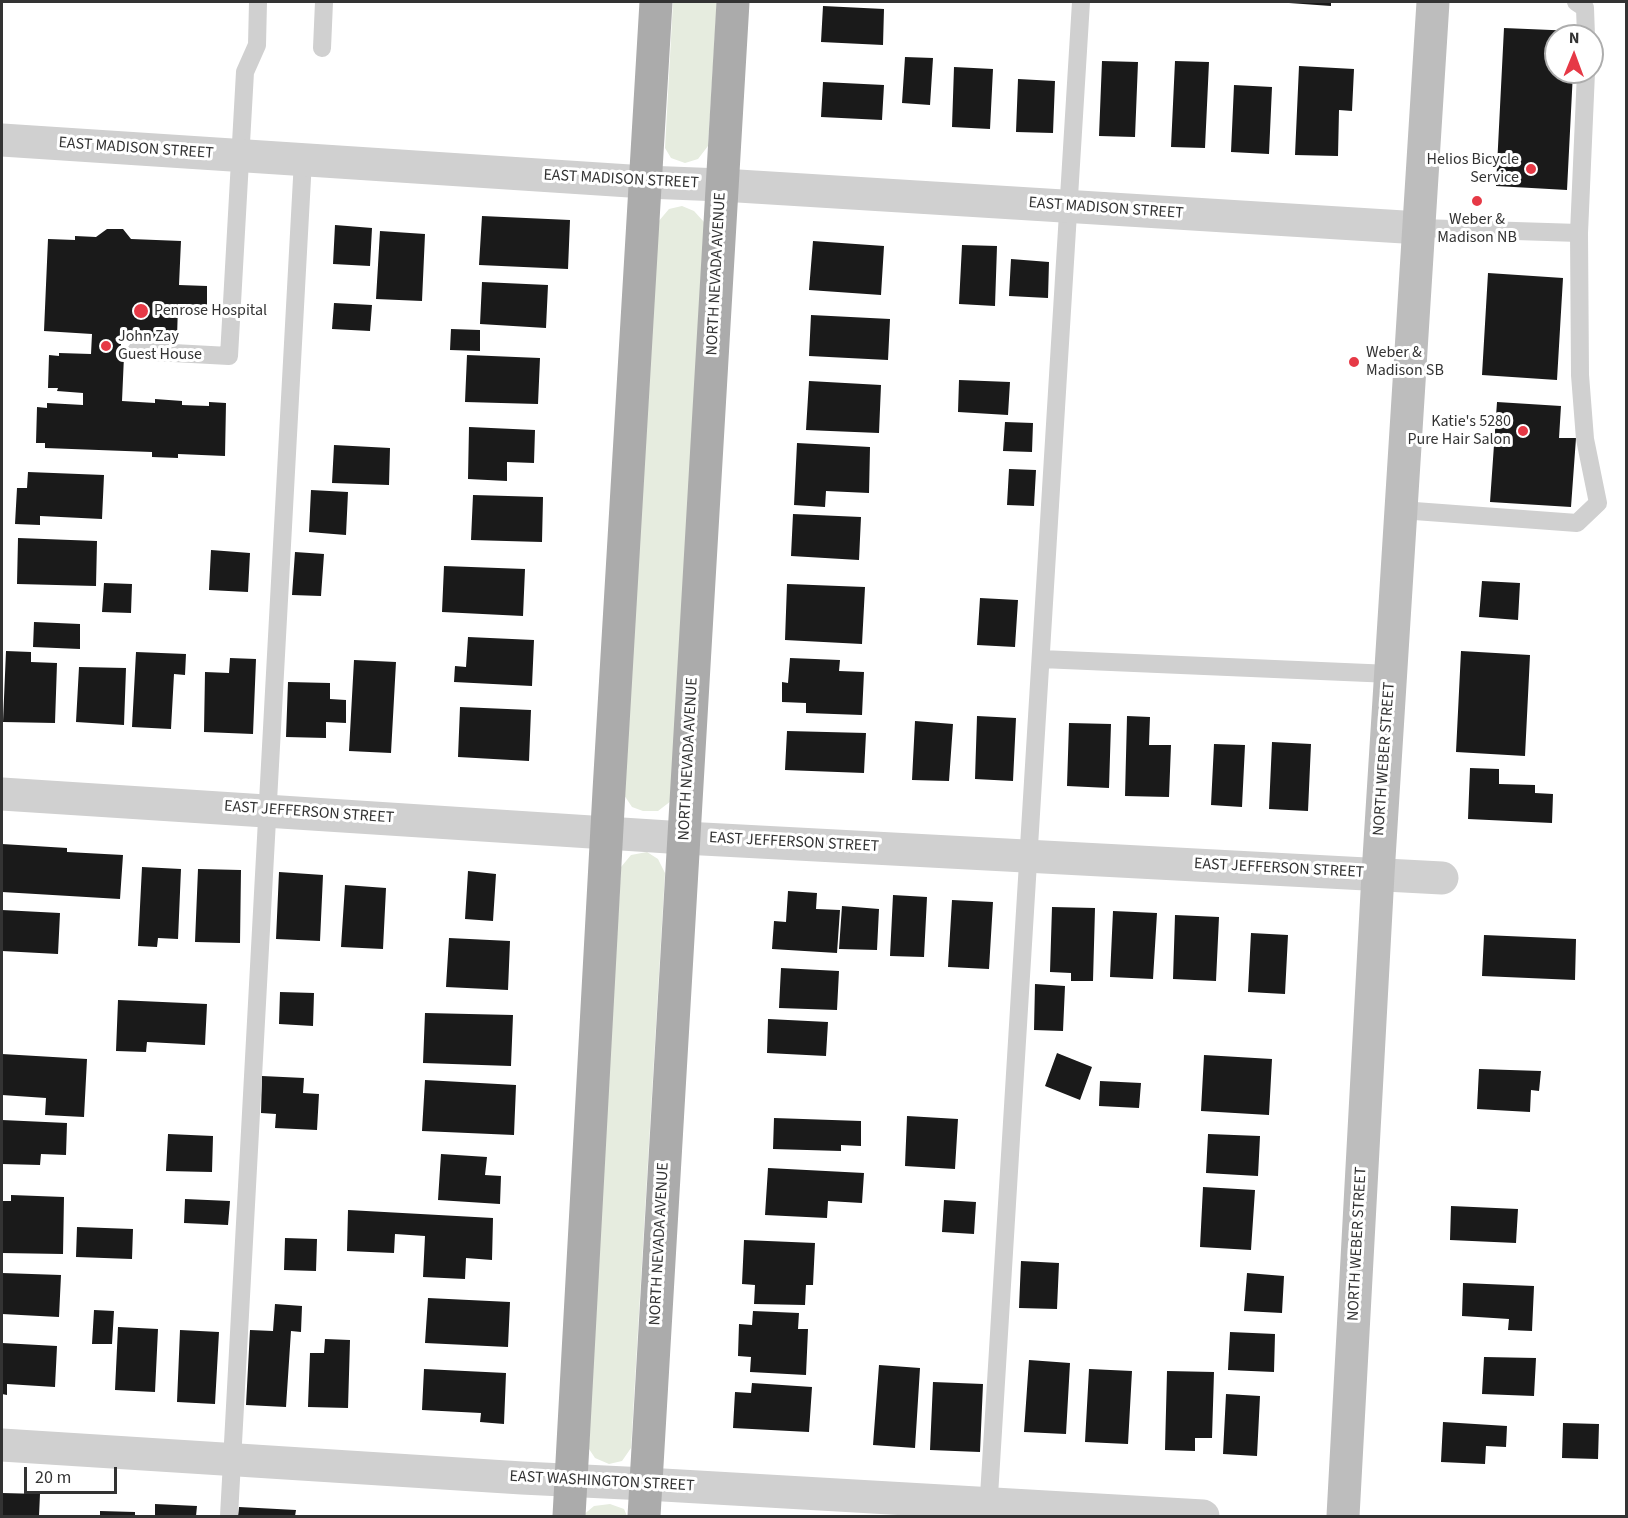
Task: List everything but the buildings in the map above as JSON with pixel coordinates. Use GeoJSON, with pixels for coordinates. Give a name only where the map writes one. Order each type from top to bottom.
{"type":"FeatureCollection","features":[{"type":"Feature","properties":{"kind":"main road"},"geometry":{"type":"LineString","coordinates":[[569,1516],[606,833],[656,2]]}},
{"type":"Feature","properties":{"kind":"main road","name":"NORTH NEVADA AVENUE"},"geometry":{"type":"LineString","coordinates":[[644,1516],[734,2]]}},
{"type":"Feature","properties":{"kind":"street","name":"NORTH WEBER STREET"},"geometry":{"type":"LineString","coordinates":[[1343,1516],[1378,874],[1433,2]]}},
{"type":"Feature","properties":{"kind":"street","name":"EAST MADISON STREET"},"geometry":{"type":"LineString","coordinates":[[2,140],[645,182],[1420,228]]}},
{"type":"Feature","properties":{"kind":"street","name":"EAST JEFFERSON STREET"},"geometry":{"type":"LineString","coordinates":[[2,794],[684,838],[1442,878]]}},
{"type":"Feature","properties":{"kind":"street","name":"EAST WASHINGTON STREET"},"geometry":{"type":"LineString","coordinates":[[2,1445],[646,1484],[988,1511],[1203,1516]]}},
{"type":"Feature","properties":{"kind":"lane"},"geometry":{"type":"LineString","coordinates":[[136,351],[229,356],[245,72],[257,45],[258,2]]}},
{"type":"Feature","properties":{"kind":"lane"},"geometry":{"type":"LineString","coordinates":[[322,48],[324,2]]}},
{"type":"Feature","properties":{"kind":"lane"},"geometry":{"type":"LineString","coordinates":[[988,1511],[1081,2]]}},
{"type":"Feature","properties":{"kind":"lane"},"geometry":{"type":"LineString","coordinates":[[1576,2],[1585,8],[1586,24]]}},
{"type":"Feature","properties":{"kind":"lane"},"geometry":{"type":"LineString","coordinates":[[1401,510],[1577,523],[1598,503],[1585,439],[1580,375],[1579,233],[1585,84]]}},
{"type":"Feature","properties":{"kind":"lane"},"geometry":{"type":"LineString","coordinates":[[230,1516],[303,160]]}},
{"type":"Feature","properties":{"kind":"lane"},"geometry":{"type":"LineString","coordinates":[[1420,228],[1579,233]]}},
{"type":"Feature","properties":{"kind":"lane"},"geometry":{"type":"LineString","coordinates":[[1041,659],[1391,674]]}},
{"type":"Feature","properties":{"kind":"shaded area"},"geometry":{"type":"Polygon","coordinates":[[[673,2],[717,2],[708,146],[698,159],[685,163],[671,158],[665,148],[673,2]]]}},
{"type":"Feature","properties":{"kind":"shaded area"},"geometry":{"type":"Polygon","coordinates":[[[682,206],[694,211],[704,222],[671,801],[658,811],[643,811],[632,807],[624,795],[658,222],[669,209],[682,206]]]}},
{"type":"Feature","properties":{"kind":"shaded area"},"geometry":{"type":"Polygon","coordinates":[[[647,852],[658,859],[665,873],[631,1448],[622,1461],[609,1464],[595,1458],[587,1446],[621,867],[631,855],[647,852]]]}},
{"type":"Feature","properties":{"kind":"shaded area"},"geometry":{"type":"Polygon","coordinates":[[[610,1504],[624,1509],[627,1516],[582,1516],[594,1506],[610,1504]]]}},
{"type":"Feature","properties":{"kind":"place","name":"Helios Bicycle Service"},"geometry":{"type":"Point","coordinates":[1531,169]}},
{"type":"Feature","properties":{"kind":"place","name":"Weber & Madison NB"},"geometry":{"type":"Point","coordinates":[1477,201]}},
{"type":"Feature","properties":{"kind":"place","name":"Penrose Hospital"},"geometry":{"type":"Point","coordinates":[141,311]}},
{"type":"Feature","properties":{"kind":"place","name":"John Zay Guest House"},"geometry":{"type":"Point","coordinates":[106,346]}},
{"type":"Feature","properties":{"kind":"place","name":"Weber & Madison SB"},"geometry":{"type":"Point","coordinates":[1354,362]}},
{"type":"Feature","properties":{"kind":"place","name":"Katie's 5280 Pure Hair Salon"},"geometry":{"type":"Point","coordinates":[1523,431]}}]}
